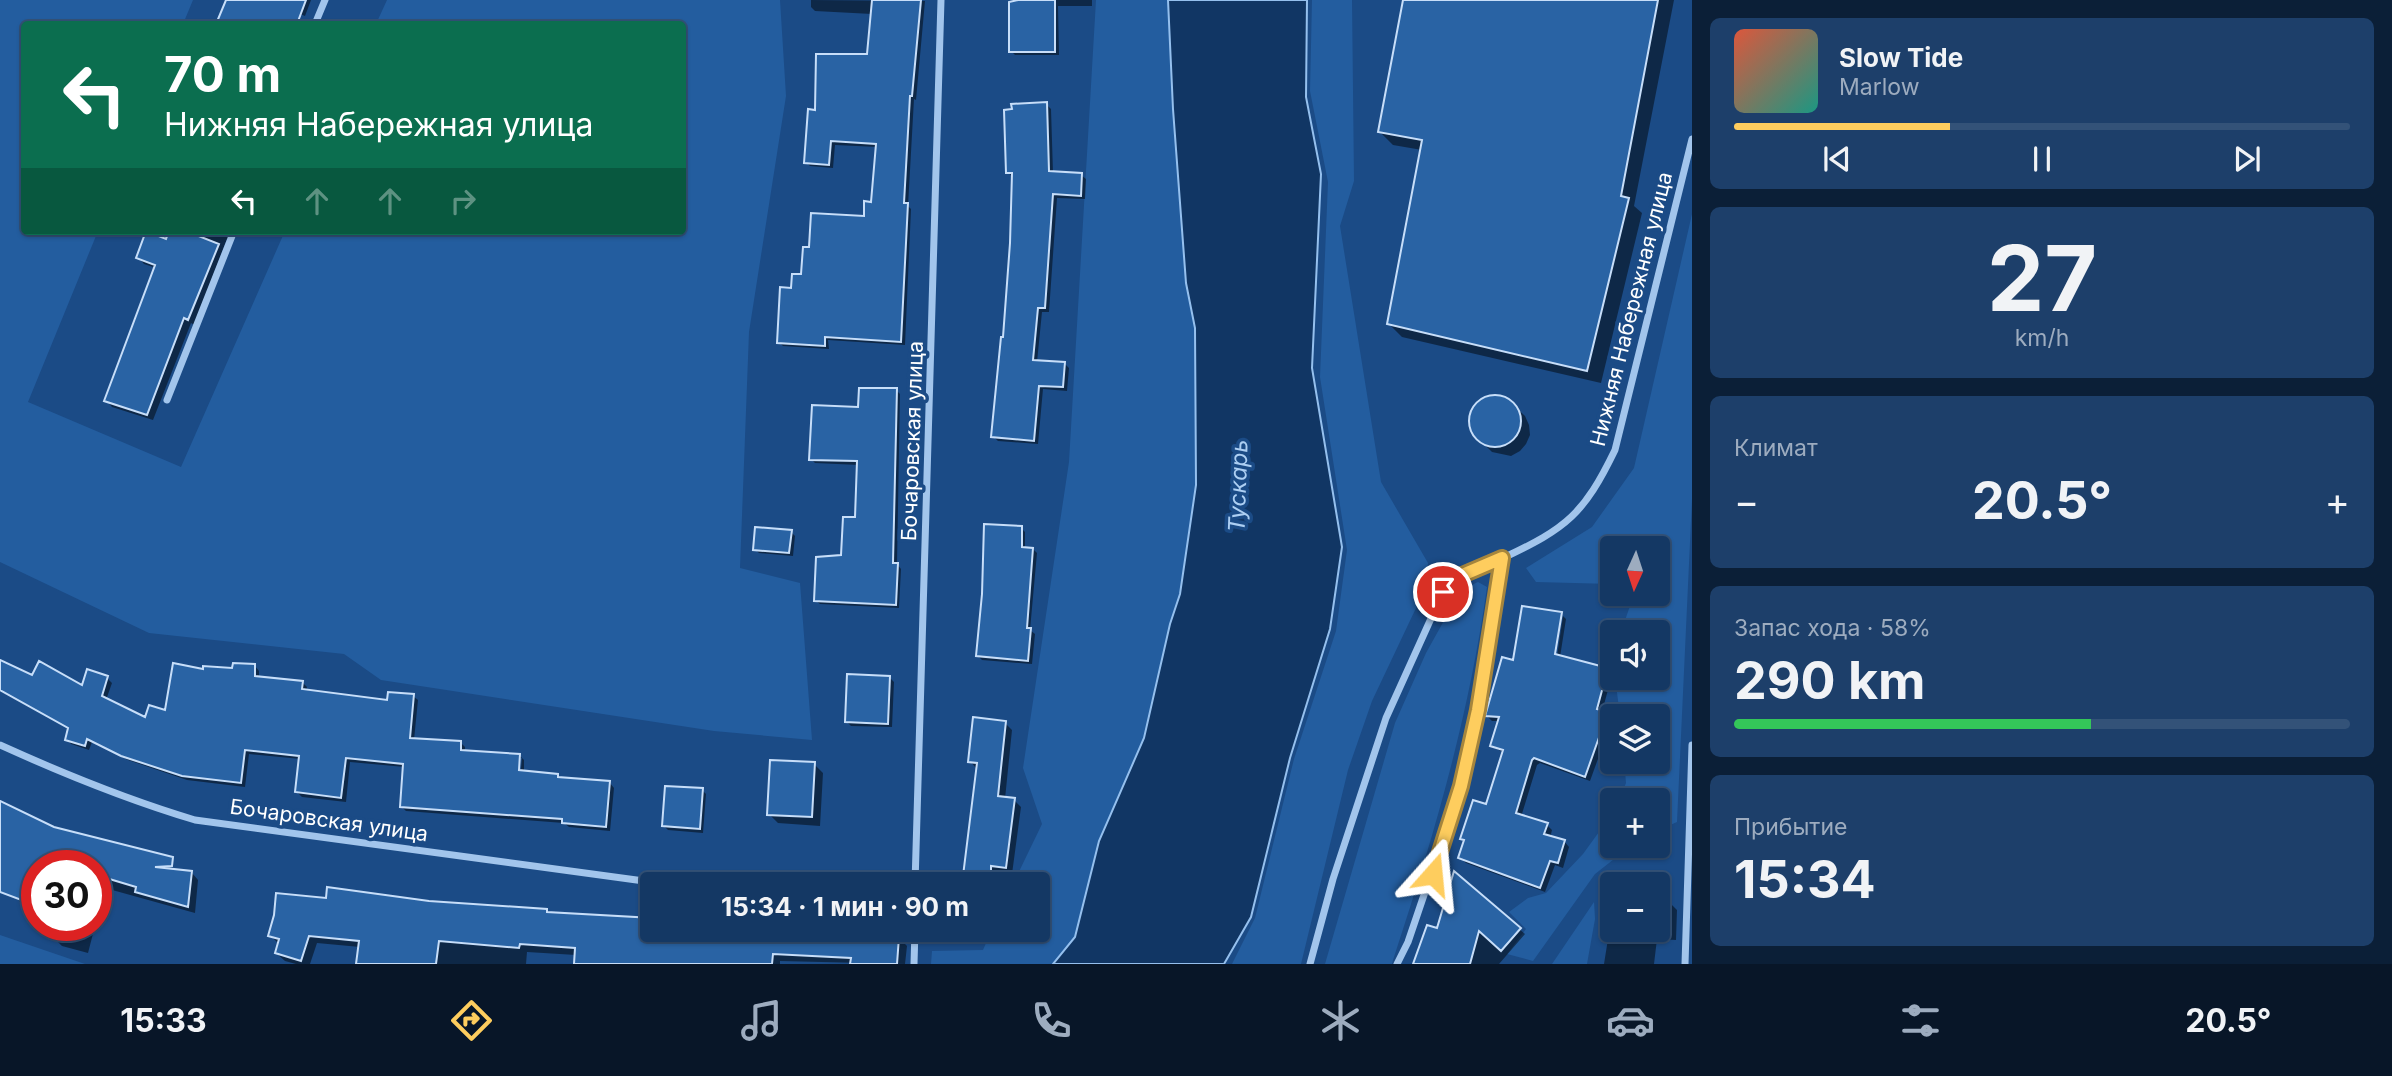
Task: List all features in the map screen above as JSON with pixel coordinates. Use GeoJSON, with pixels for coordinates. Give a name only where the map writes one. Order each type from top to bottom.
{"type":"FeatureCollection","features":[{"type":"Feature","properties":{"kind":"street"},"geometry":{"type":"LineString","coordinates":[[316,21],[325,0]]}},
{"type":"Feature","properties":{"kind":"street","name":"Бочаровская улица"},"geometry":{"type":"LineString","coordinates":[[915,872],[936,253],[941,0]]}},
{"type":"Feature","properties":{"kind":"street","name":"Нижняя Набережная улица"},"geometry":{"type":"LineString","coordinates":[[1310,964],[1333,879],[1386,718],[1443,592],[1460,576],[1554,532],[1578,512],[1598,486],[1615,450],[1692,139]]}},
{"type":"Feature","properties":{"kind":"street"},"geometry":{"type":"LineString","coordinates":[[167,400],[232,235]]}},
{"type":"Feature","properties":{"kind":"street"},"geometry":{"type":"LineString","coordinates":[[1397,964],[1408,942],[1461,786],[1478,710],[1502,558]]}},
{"type":"Feature","properties":{"kind":"street","name":"Бочаровская улица"},"geometry":{"type":"LineString","coordinates":[[0,745],[100,788],[195,820],[640,880]]}},
{"type":"Feature","properties":{"kind":"street"},"geometry":{"type":"LineString","coordinates":[[1685,964],[1692,745]]}},
{"type":"Feature","properties":{"kind":"street"},"geometry":{"type":"LineString","coordinates":[[914,964],[915,942]]}},
{"type":"Feature","properties":{"kind":"shaded area"},"geometry":{"type":"Polygon","coordinates":[[[0,0],[193,0],[184,21],[21,21],[21,235],[96,235],[28,402],[181,467],[283,235],[686,235],[686,21],[377,21],[387,0],[780,0],[786,96],[749,332],[740,568],[800,583],[812,740],[714,731],[381,680],[344,654],[149,633],[0,562],[0,0]]]}},
{"type":"Feature","properties":{"kind":"shaded area"},"geometry":{"type":"Polygon","coordinates":[[[1096,0],[1168,0],[1186,283],[1195,328],[1196,485],[1180,594],[1170,624],[1144,738],[1099,841],[1075,937],[1053,964],[931,964],[932,951],[983,950],[986,942],[1050,942],[1050,872],[1019,872],[1042,824],[1023,768],[1069,462],[1096,0]]]}},
{"type":"Feature","properties":{"kind":"shaded area"},"geometry":{"type":"Polygon","coordinates":[[[1312,0],[1352,0],[1354,181],[1340,226],[1381,482],[1428,563],[1425,589],[1372,701],[1348,770],[1301,964],[1232,964],[1255,918],[1294,759],[1336,631],[1347,550],[1320,377],[1328,182],[1310,91],[1312,0]]]}},
{"type":"Feature","properties":{"kind":"shaded area"},"geometry":{"type":"Polygon","coordinates":[[[1692,214],[1692,499],[1677,822],[1670,825],[1670,788],[1624,788],[1625,774],[1670,774],[1670,704],[1618,704],[1617,690],[1670,690],[1670,620],[1625,620],[1630,606],[1670,606],[1670,536],[1600,536],[1600,584],[1536,582],[1526,568],[1592,527],[1634,468],[1692,214]]]}},
{"type":"Feature","properties":{"kind":"shaded area"},"geometry":{"type":"Polygon","coordinates":[[[1478,582],[1487,587],[1460,729],[1436,822],[1392,964],[1325,964],[1395,723],[1426,653],[1461,590],[1478,582]]]}},
{"type":"Feature","properties":{"kind":"shaded area"},"geometry":{"type":"Polygon","coordinates":[[[1600,831],[1600,858],[1615,858],[1595,874],[1533,961],[1507,954],[1526,929],[1509,912],[1528,898],[1546,893],[1583,854],[1600,831]]]}},
{"type":"Feature","properties":{"kind":"shaded area"},"geometry":{"type":"Polygon","coordinates":[[[1594,902],[1595,919],[1587,964],[1552,964],[1594,902]]]}},
{"type":"Feature","properties":{"kind":"shaded area"},"geometry":{"type":"Polygon","coordinates":[[[0,935],[85,964],[0,964],[0,935]]]}},
{"type":"Feature","properties":{"kind":"water","name":"Тускарь"},"geometry":{"type":"Polygon","coordinates":[[[1168,0],[1307,0],[1306,97],[1321,174],[1312,368],[1342,547],[1330,629],[1290,758],[1251,917],[1224,964],[1053,964],[1075,937],[1099,841],[1144,738],[1170,624],[1180,594],[1196,485],[1195,328],[1186,283],[1168,0]]]}},
{"type":"Feature","properties":{"kind":"building"},"geometry":{"type":"Polygon","coordinates":[[[226,0],[306,0],[298,21],[217,21],[226,0]]]}},
{"type":"Feature","properties":{"kind":"building"},"geometry":{"type":"Polygon","coordinates":[[[872,0],[921,0],[910,96],[901,342],[825,337],[825,346],[777,343],[780,287],[791,288],[792,274],[801,274],[803,247],[809,247],[811,213],[864,216],[864,201],[871,202],[876,144],[831,141],[829,165],[804,163],[808,109],[815,110],[816,54],[867,54],[872,0]]]}},
{"type":"Feature","properties":{"kind":"building"},"geometry":{"type":"Polygon","coordinates":[[[1055,0],[1055,52],[1009,52],[1009,2],[1055,0]]]}},
{"type":"Feature","properties":{"kind":"building"},"geometry":{"type":"Polygon","coordinates":[[[1403,0],[1658,0],[1621,196],[1629,198],[1587,371],[1387,324],[1422,140],[1378,132],[1403,0]]]}},
{"type":"Feature","properties":{"kind":"building"},"geometry":{"type":"Polygon","coordinates":[[[1047,102],[1049,171],[1082,173],[1081,196],[1053,194],[1045,308],[1038,308],[1033,360],[1065,362],[1063,387],[1039,386],[1034,441],[991,437],[1003,337],[1010,243],[1012,173],[1006,173],[1004,110],[1012,109],[1011,104],[1047,102]]]}},
{"type":"Feature","properties":{"kind":"building"},"geometry":{"type":"Polygon","coordinates":[[[145,235],[156,235],[166,239],[168,235],[196,235],[219,244],[188,320],[184,318],[147,415],[104,401],[155,265],[136,258],[145,235]]]}},
{"type":"Feature","properties":{"kind":"building"},"geometry":{"type":"Polygon","coordinates":[[[859,388],[897,388],[893,563],[898,563],[896,605],[814,601],[816,557],[841,555],[843,517],[855,517],[857,461],[809,460],[812,405],[858,407],[859,388]]]}},
{"type":"Feature","properties":{"kind":"building"},"geometry":{"type":"Polygon","coordinates":[[[1495,395],[1514,402],[1521,421],[1514,440],[1495,447],[1476,440],[1469,421],[1476,402],[1495,395]]]}},
{"type":"Feature","properties":{"kind":"building"},"geometry":{"type":"Polygon","coordinates":[[[984,524],[1022,526],[1022,547],[1033,548],[1027,628],[1031,628],[1028,661],[976,656],[982,594],[984,524]]]}},
{"type":"Feature","properties":{"kind":"building"},"geometry":{"type":"Polygon","coordinates":[[[755,527],[792,530],[789,553],[753,550],[755,527]]]}},
{"type":"Feature","properties":{"kind":"building"},"geometry":{"type":"Polygon","coordinates":[[[1522,606],[1562,612],[1555,654],[1600,666],[1602,690],[1597,709],[1600,710],[1600,735],[1585,777],[1534,758],[1516,813],[1548,823],[1544,834],[1565,840],[1558,863],[1550,861],[1540,888],[1458,858],[1464,840],[1460,839],[1473,800],[1486,804],[1503,750],[1490,746],[1499,717],[1485,716],[1502,657],[1513,660],[1522,606]]]}},
{"type":"Feature","properties":{"kind":"building"},"geometry":{"type":"Polygon","coordinates":[[[0,660],[32,675],[39,661],[82,685],[87,669],[108,676],[102,696],[145,717],[149,705],[165,710],[173,663],[203,669],[203,666],[232,668],[233,663],[255,664],[255,676],[303,681],[302,689],[387,700],[388,692],[414,694],[410,738],[461,741],[461,750],[520,754],[519,770],[558,774],[558,777],[610,781],[606,827],[562,823],[562,819],[400,807],[403,764],[346,758],[341,798],[295,792],[299,756],[245,750],[241,783],[182,776],[121,756],[87,739],[85,746],[65,740],[68,728],[0,690],[0,660]]]}},
{"type":"Feature","properties":{"kind":"building"},"geometry":{"type":"Polygon","coordinates":[[[847,674],[890,676],[888,724],[845,722],[847,674]]]}},
{"type":"Feature","properties":{"kind":"building"},"geometry":{"type":"Polygon","coordinates":[[[973,717],[1006,721],[998,796],[1015,798],[1006,868],[991,866],[991,872],[963,872],[977,763],[968,762],[973,717]]]}},
{"type":"Feature","properties":{"kind":"building"},"geometry":{"type":"Polygon","coordinates":[[[770,760],[815,762],[812,817],[767,815],[770,760]]]}},
{"type":"Feature","properties":{"kind":"building"},"geometry":{"type":"Polygon","coordinates":[[[665,786],[703,788],[700,829],[662,826],[665,786]]]}},
{"type":"Feature","properties":{"kind":"building"},"geometry":{"type":"Polygon","coordinates":[[[0,801],[54,827],[173,857],[172,866],[155,867],[192,871],[188,907],[135,892],[136,887],[112,880],[112,850],[21,850],[21,900],[0,892],[0,801]]]}},
{"type":"Feature","properties":{"kind":"building"},"geometry":{"type":"Polygon","coordinates":[[[1454,871],[1521,928],[1501,951],[1479,931],[1470,964],[1413,964],[1427,925],[1437,928],[1454,871]]]}},
{"type":"Feature","properties":{"kind":"building"},"geometry":{"type":"Polygon","coordinates":[[[327,887],[429,901],[640,917],[640,942],[899,942],[897,964],[850,964],[851,958],[773,954],[772,964],[574,964],[575,948],[520,944],[519,948],[439,941],[436,964],[356,964],[359,941],[309,936],[301,961],[275,953],[279,939],[268,936],[276,893],[326,898],[327,887]]]}},
{"type":"Feature","properties":{"kind":"route"},"geometry":{"type":"LineString","coordinates":[[1433,874],[1461,786],[1478,710],[1502,558],[1460,576],[1443,592]]}}]}
